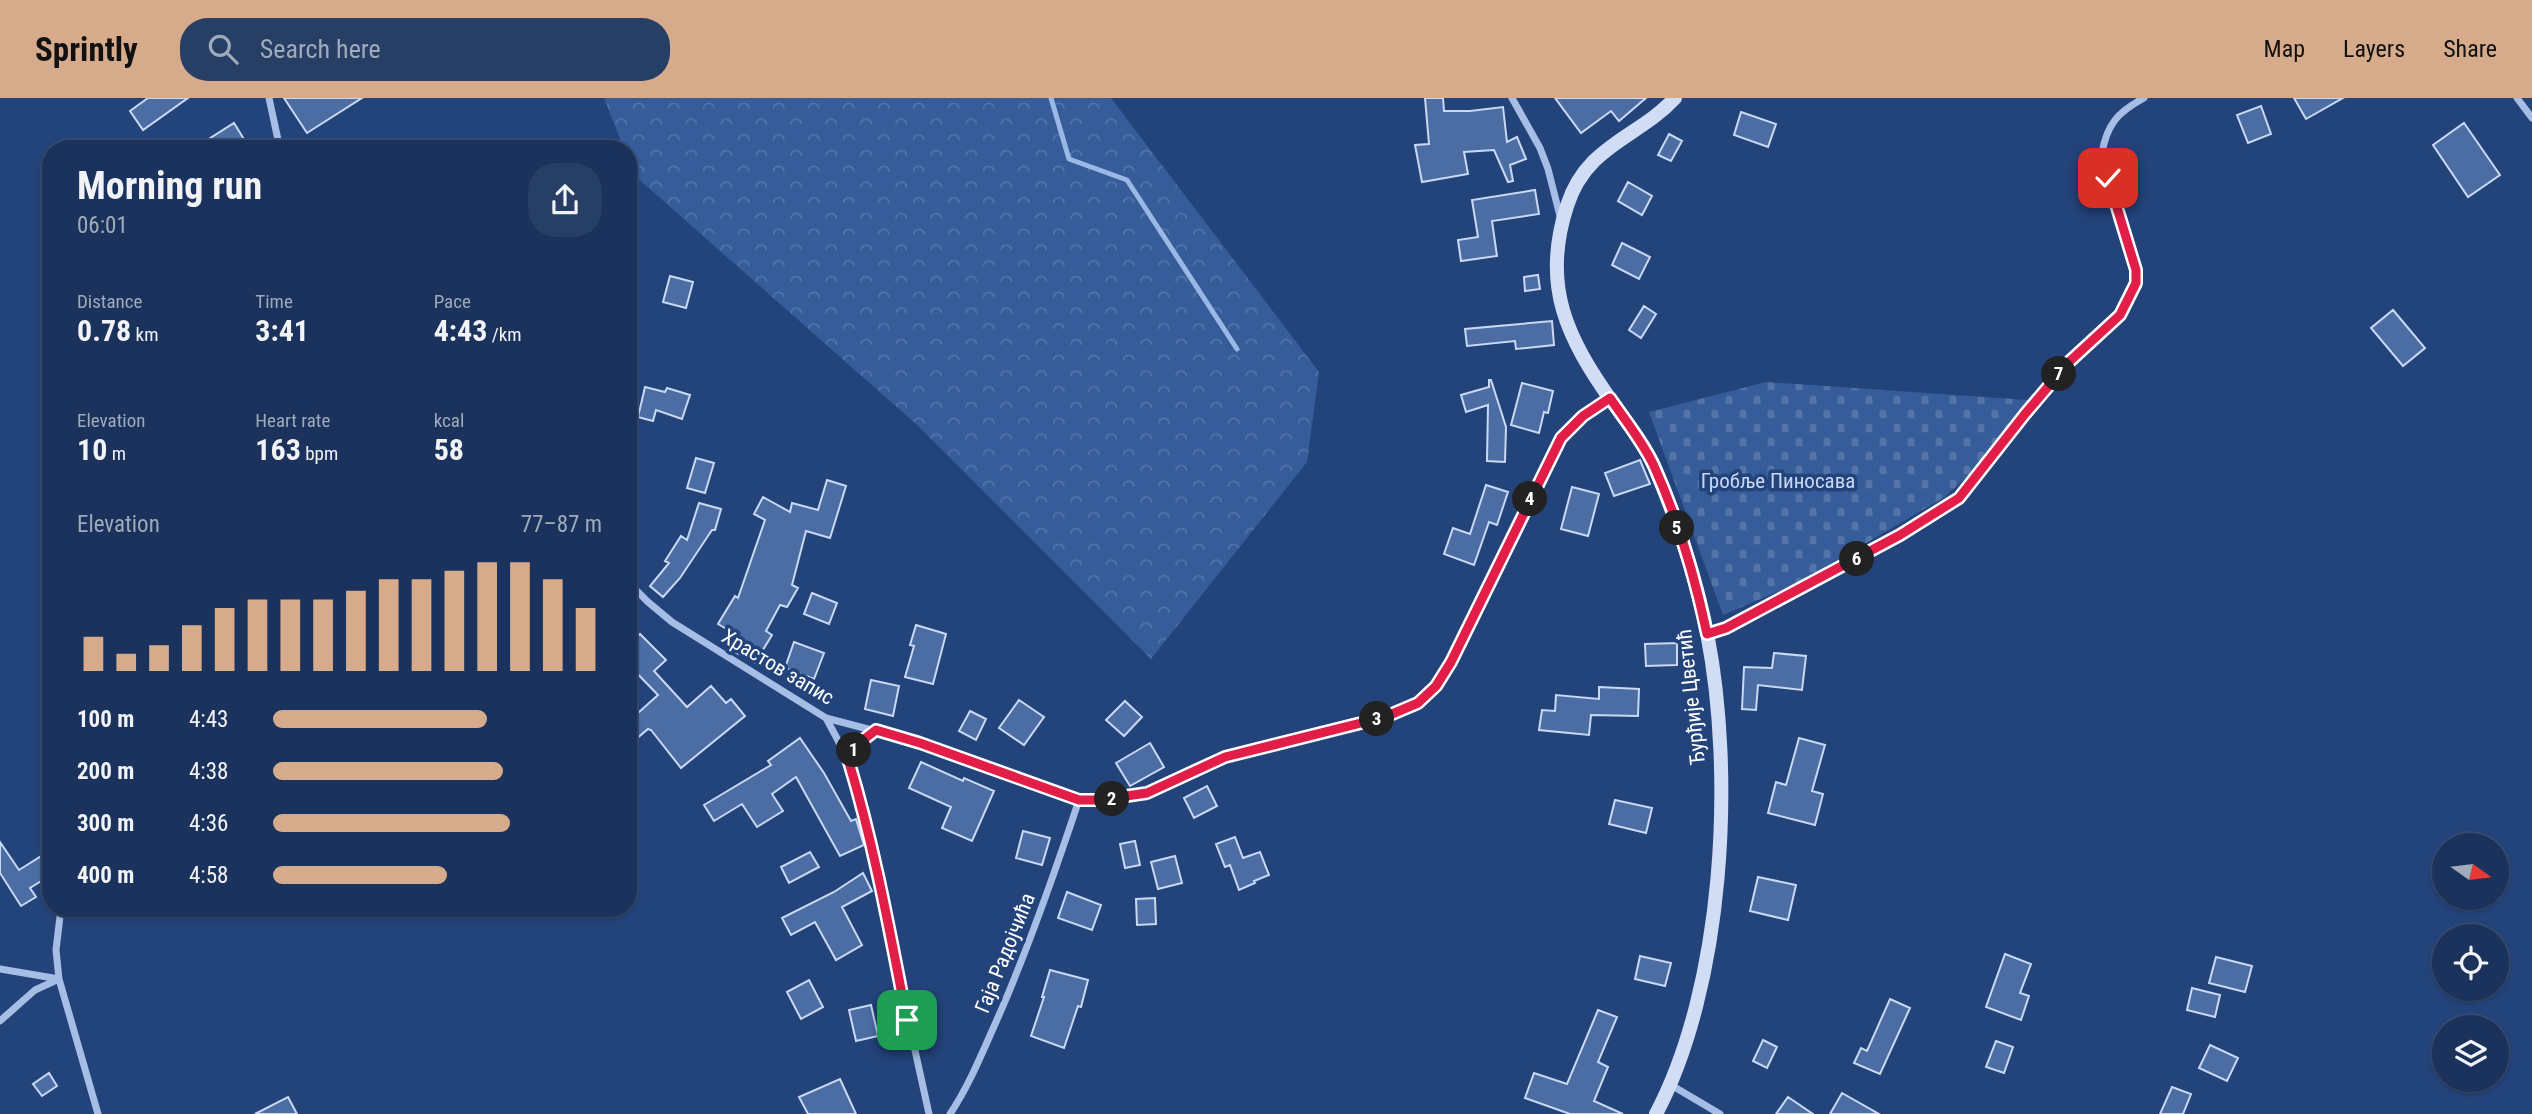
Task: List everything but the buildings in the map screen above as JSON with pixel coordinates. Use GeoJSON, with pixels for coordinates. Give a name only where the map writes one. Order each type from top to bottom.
{"type":"FeatureCollection","features":[{"type":"Feature","properties":{"kind":"street"},"geometry":{"type":"LineString","coordinates":[[268,98],[278,140]]}},
{"type":"Feature","properties":{"kind":"street"},"geometry":{"type":"LineString","coordinates":[[1513,98],[1540,148],[1562,222]]}},
{"type":"Feature","properties":{"kind":"street","name":"Ђурђије Цветић"},"geometry":{"type":"LineString","coordinates":[[1656,1114],[1671,1085],[1688,1040],[1700,990],[1720,857],[1718,723],[1714,677],[1707,634],[1687,555],[1654,466],[1578,350],[1566,324],[1558,296],[1557,269],[1562,222],[1570,196],[1592,163],[1604,150],[1675,98]]}},
{"type":"Feature","properties":{"kind":"street"},"geometry":{"type":"LineString","coordinates":[[1707,634],[1726,628],[1864,555],[1959,498],[2070,361],[2120,315],[2136,283],[2136,270],[2102,153],[2105,134],[2115,119],[2127,107],[2144,98]]}},
{"type":"Feature","properties":{"kind":"street"},"geometry":{"type":"LineString","coordinates":[[2517,98],[2532,118]]}},
{"type":"Feature","properties":{"kind":"street","name":"Храстов запис"},"geometry":{"type":"LineString","coordinates":[[637,591],[672,622],[826,718],[920,743],[1079,800],[1118,799],[1147,793],[1225,757],[1385,717],[1418,703],[1436,686],[1451,662],[1561,438],[1583,416],[1610,398]]}},
{"type":"Feature","properties":{"kind":"street"},"geometry":{"type":"LineString","coordinates":[[826,718],[848,759],[863,812],[929,1114]]}},
{"type":"Feature","properties":{"kind":"street"},"geometry":{"type":"LineString","coordinates":[[848,759],[863,740],[876,730]]}},
{"type":"Feature","properties":{"kind":"street","name":"Гаја Радојчића"},"geometry":{"type":"LineString","coordinates":[[950,1114],[979,1060],[1005,1001],[1050,888],[1079,800]]}},
{"type":"Feature","properties":{"kind":"street"},"geometry":{"type":"LineString","coordinates":[[60,917],[56,950],[59,979],[98,1114]]}},
{"type":"Feature","properties":{"kind":"street"},"geometry":{"type":"LineString","coordinates":[[0,969],[59,979]]}},
{"type":"Feature","properties":{"kind":"street"},"geometry":{"type":"LineString","coordinates":[[0,1021],[35,990],[59,979]]}},
{"type":"Feature","properties":{"kind":"street"},"geometry":{"type":"LineString","coordinates":[[1671,1085],[1720,1114]]}},
{"type":"Feature","properties":{"kind":"green space"},"geometry":{"type":"Polygon","coordinates":[[[604,98],[1111,98],[1319,372],[1307,462],[1151,659],[916,424],[637,178],[637,140],[620,140],[604,98]]]}},
{"type":"Feature","properties":{"kind":"green space","name":"Гробље Пиносава"},"geometry":{"type":"Polygon","coordinates":[[[1766,382],[2028,400],[1986,459],[1945,497],[1796,584],[1723,615],[1649,412],[1766,382]]]}},
{"type":"Feature","properties":{"kind":"waterway"},"geometry":{"type":"LineString","coordinates":[[1051,98],[1069,159],[1127,180],[1237,349]]}},
{"type":"Feature","properties":{"kind":"route"},"geometry":{"type":"LineString","coordinates":[[907,1020],[885,909],[848,759],[863,740],[876,730],[1079,800],[1099,800],[1147,793],[1209,763],[1242,751],[1385,717],[1418,703],[1436,686],[1451,662],[1561,438],[1583,416],[1610,398],[1654,466],[1687,555],[1707,634],[1726,628],[1900,535],[1959,498],[2070,361],[2120,315],[2136,283],[2136,270],[2108,178]]}}]}
